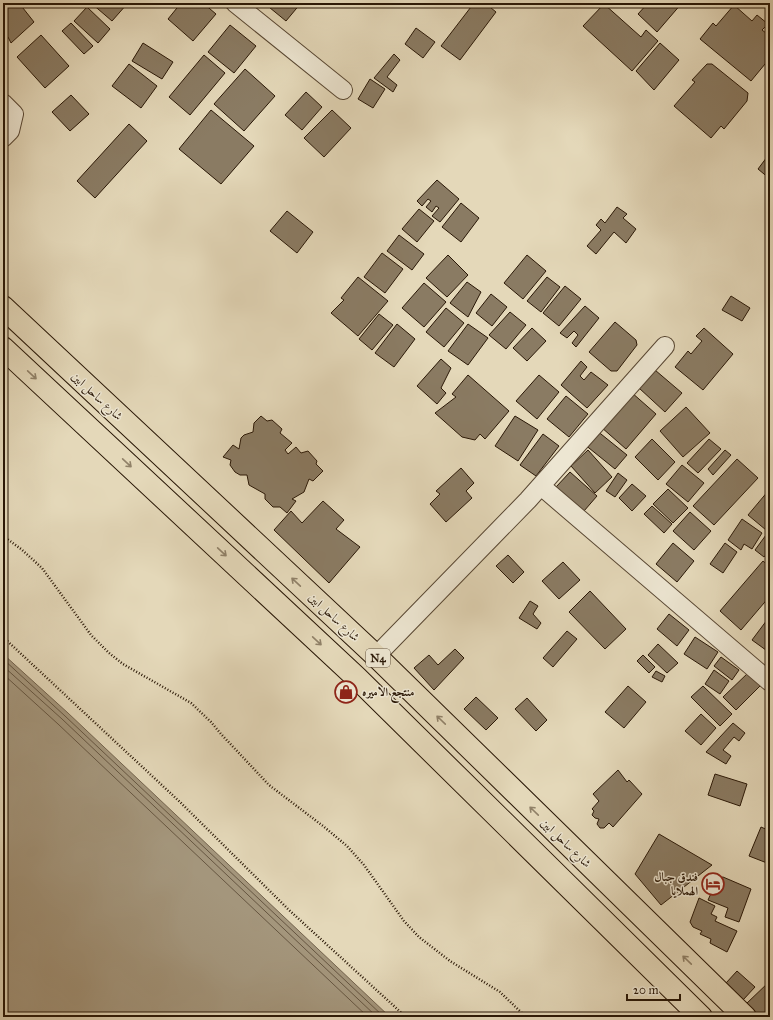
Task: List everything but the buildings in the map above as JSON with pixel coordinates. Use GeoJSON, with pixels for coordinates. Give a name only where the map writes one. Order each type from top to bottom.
{"type":"FeatureCollection","features":[{"type":"Feature","properties":{"kind":"highway","name":"شارع ساحل ابين"},"geometry":{"type":"LineString","coordinates":[[3,307],[376,656],[744,1017]]}},
{"type":"Feature","properties":{"kind":"highway","name":"N4"},"geometry":{"type":"LineString","coordinates":[[3,348],[357,678],[701,1017]]}},
{"type":"Feature","properties":{"kind":"highway"},"geometry":{"type":"LineString","coordinates":[[357,678],[376,656]]}},
{"type":"Feature","properties":{"kind":"street"},"geometry":{"type":"LineString","coordinates":[[237,4],[343,90]]}},
{"type":"Feature","properties":{"kind":"street"},"geometry":{"type":"LineString","coordinates":[[3,103],[14,114],[10,131],[3,138]]}},
{"type":"Feature","properties":{"kind":"street"},"geometry":{"type":"LineString","coordinates":[[376,656],[541,486],[665,346]]}},
{"type":"Feature","properties":{"kind":"street"},"geometry":{"type":"LineString","coordinates":[[541,486],[770,682]]}},
{"type":"Feature","properties":{"kind":"path"},"geometry":{"type":"LineString","coordinates":[[3,536],[21,549],[42,568],[91,635],[109,653],[123,664],[192,703],[269,785],[347,846],[364,865],[404,921],[419,937],[450,961],[500,992],[526,1017]]}},
{"type":"Feature","properties":{"kind":"path"},"geometry":{"type":"LineString","coordinates":[[3,637],[180,802],[289,910],[406,1017]]}},
{"type":"Feature","properties":{"kind":"water"},"geometry":{"type":"Polygon","coordinates":[[[3,654],[68,713],[390,1017],[3,1017],[3,654]]]}},
{"type":"Feature","properties":{"kind":"place","name":"منتجع الاميره"},"geometry":{"type":"Point","coordinates":[346,692]}},
{"type":"Feature","properties":{"kind":"place","name":"فندق جبال الهملايا"},"geometry":{"type":"Point","coordinates":[713,884]}}]}
